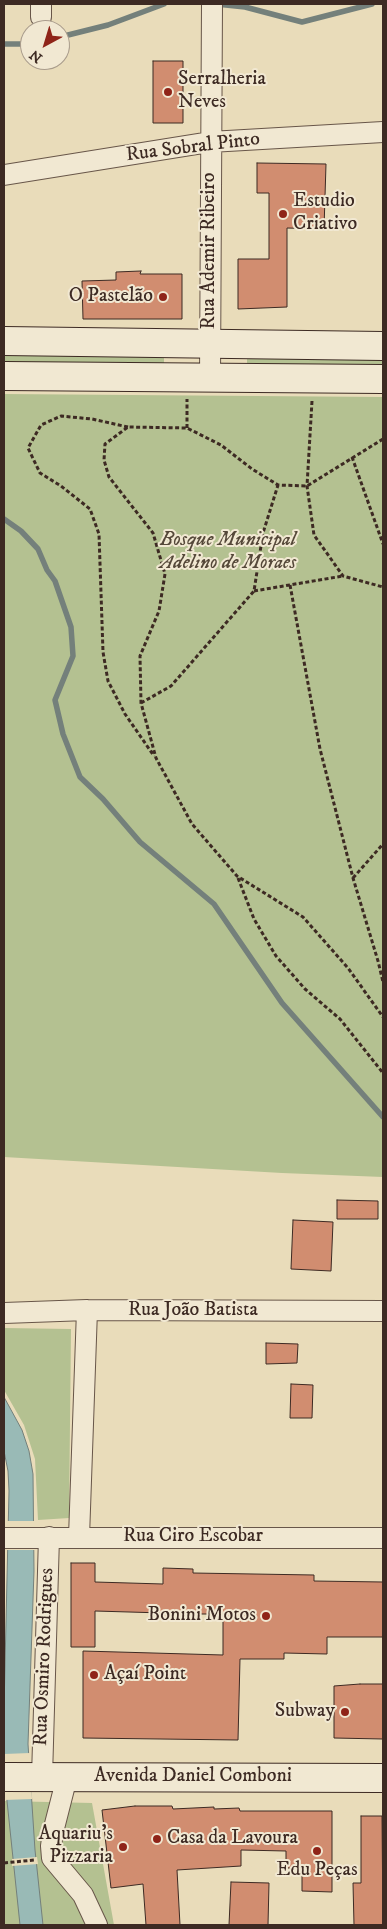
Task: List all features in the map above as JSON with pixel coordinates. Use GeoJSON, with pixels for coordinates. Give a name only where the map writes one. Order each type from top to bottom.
{"type":"FeatureCollection","features":[{"type":"Feature","properties":{"kind":"street","name":"Rua Ademir Ribeiro"},"geometry":{"type":"LineString","coordinates":[[210,378],[212,10]]}},
{"type":"Feature","properties":{"kind":"street","name":"Rua Sobral Pinto"},"geometry":{"type":"LineString","coordinates":[[4,175],[210,142],[383,132]]}},
{"type":"Feature","properties":{"kind":"street"},"geometry":{"type":"LineString","coordinates":[[4,342],[383,346]]}},
{"type":"Feature","properties":{"kind":"street"},"geometry":{"type":"LineString","coordinates":[[4,376],[383,379]]}},
{"type":"Feature","properties":{"kind":"street"},"geometry":{"type":"LineString","coordinates":[[79,1537],[87,1310]]}},
{"type":"Feature","properties":{"kind":"street","name":"Rua João Batista"},"geometry":{"type":"LineString","coordinates":[[4,1313],[87,1310],[383,1311]]}},
{"type":"Feature","properties":{"kind":"street","name":"Rua Osmiro Rodrigues"},"geometry":{"type":"LineString","coordinates":[[42,1537],[47,1777],[53,1832],[52,1858],[83,1895],[97,1925]]}},
{"type":"Feature","properties":{"kind":"street","name":"Rua Ciro Escobar"},"geometry":{"type":"LineString","coordinates":[[4,1538],[383,1538]]}},
{"type":"Feature","properties":{"kind":"street","name":"Avenida Daniel Comboni"},"geometry":{"type":"LineString","coordinates":[[4,1777],[383,1778]]}},
{"type":"Feature","properties":{"kind":"path"},"geometry":{"type":"LineString","coordinates":[[312,378],[307,486],[314,535],[343,576]]}},
{"type":"Feature","properties":{"kind":"path"},"geometry":{"type":"LineString","coordinates":[[383,438],[307,486],[278,485],[252,469],[221,445],[187,428],[128,427],[60,416],[41,425],[28,448],[40,473],[61,486],[90,509],[99,534],[103,652],[108,681],[125,714],[156,758],[192,824],[237,876],[303,917],[348,968],[383,1017]]}},
{"type":"Feature","properties":{"kind":"path"},"geometry":{"type":"LineString","coordinates":[[128,427],[105,444],[104,460],[109,477],[152,533],[165,574],[159,611],[140,656],[141,703],[156,758]]}},
{"type":"Feature","properties":{"kind":"path"},"geometry":{"type":"LineString","coordinates":[[352,457],[383,544]]}},
{"type":"Feature","properties":{"kind":"path"},"geometry":{"type":"LineString","coordinates":[[141,703],[171,686],[254,591],[263,532],[278,485]]}},
{"type":"Feature","properties":{"kind":"path"},"geometry":{"type":"LineString","coordinates":[[254,591],[343,576],[383,587]]}},
{"type":"Feature","properties":{"kind":"path"},"geometry":{"type":"LineString","coordinates":[[290,585],[320,749],[353,878],[383,982]]}},
{"type":"Feature","properties":{"kind":"path"},"geometry":{"type":"LineString","coordinates":[[353,878],[383,844]]}},
{"type":"Feature","properties":{"kind":"path"},"geometry":{"type":"LineString","coordinates":[[237,876],[254,919],[276,956],[305,990],[340,1019],[383,1073]]}},
{"type":"Feature","properties":{"kind":"path"},"geometry":{"type":"LineString","coordinates":[[378,961],[383,962]]}},
{"type":"Feature","properties":{"kind":"path"},"geometry":{"type":"LineString","coordinates":[[4,1863],[37,1860]]}},
{"type":"Feature","properties":{"kind":"green space"},"geometry":{"type":"Polygon","coordinates":[[[4,354],[164,354],[164,364],[4,363],[4,354]]]}},
{"type":"Feature","properties":{"kind":"green space"},"geometry":{"type":"Polygon","coordinates":[[[247,358],[383,358],[383,366],[247,366],[247,358]]]}},
{"type":"Feature","properties":{"kind":"green space","name":"Bosque Municipal Adelino de Moraes"},"geometry":{"type":"Polygon","coordinates":[[[4,394],[383,397],[383,1177],[4,1157],[4,394]]]}},
{"type":"Feature","properties":{"kind":"green space"},"geometry":{"type":"Polygon","coordinates":[[[4,1328],[71,1329],[69,1518],[38,1520],[35,1459],[24,1425],[4,1390],[4,1328]]]}},
{"type":"Feature","properties":{"kind":"green space"},"geometry":{"type":"Polygon","coordinates":[[[4,1801],[92,1803],[114,1925],[4,1925],[4,1801]]]}},
{"type":"Feature","properties":{"kind":"water"},"geometry":{"type":"Polygon","coordinates":[[[4,1397],[22,1430],[29,1451],[33,1474],[34,1571],[28,1744],[35,1850],[43,1925],[20,1925],[4,1766],[9,1491],[4,1451],[4,1397]]]}},
{"type":"Feature","properties":{"kind":"pier"},"geometry":{"type":"Polygon","coordinates":[[[6,1521],[36,1521],[36,1550],[6,1550],[6,1521]]]}},
{"type":"Feature","properties":{"kind":"pier"},"geometry":{"type":"Polygon","coordinates":[[[30,1753],[32,1799],[4,1800],[4,1754],[30,1753]]]}},
{"type":"Feature","properties":{"kind":"pier"},"geometry":{"type":"Polygon","coordinates":[[[37,1857],[38,1864],[12,1866],[12,1859],[37,1857]]]}},
{"type":"Feature","properties":{"kind":"building","name":"Serralheria Neves"},"geometry":{"type":"Polygon","coordinates":[[[153,61],[183,61],[183,123],[153,123],[153,61]]]}},
{"type":"Feature","properties":{"kind":"building"},"geometry":{"type":"Polygon","coordinates":[[[257,163],[326,164],[324,229],[287,228],[287,307],[238,309],[238,259],[269,259],[269,193],[257,193],[257,163]]]}},
{"type":"Feature","properties":{"kind":"building"},"geometry":{"type":"Polygon","coordinates":[[[141,271],[140,274],[182,274],[182,319],[83,319],[82,281],[116,280],[116,272],[141,271]]]}},
{"type":"Feature","properties":{"kind":"building"},"geometry":{"type":"Polygon","coordinates":[[[337,1200],[378,1201],[378,1219],[337,1219],[337,1200]]]}},
{"type":"Feature","properties":{"kind":"building"},"geometry":{"type":"Polygon","coordinates":[[[293,1220],[333,1222],[331,1271],[291,1269],[293,1220]]]}},
{"type":"Feature","properties":{"kind":"building"},"geometry":{"type":"Polygon","coordinates":[[[266,1343],[298,1344],[297,1363],[266,1364],[266,1343]]]}},
{"type":"Feature","properties":{"kind":"building"},"geometry":{"type":"Polygon","coordinates":[[[291,1384],[313,1385],[312,1418],[290,1418],[291,1384]]]}},
{"type":"Feature","properties":{"kind":"building"},"geometry":{"type":"Polygon","coordinates":[[[71,1563],[95,1563],[95,1582],[163,1584],[163,1568],[193,1569],[193,1573],[314,1575],[314,1581],[383,1582],[383,1637],[327,1637],[327,1654],[284,1653],[284,1659],[240,1659],[238,1740],[83,1738],[83,1651],[223,1655],[223,1614],[192,1614],[192,1620],[163,1619],[163,1613],[95,1611],[95,1647],[71,1647],[71,1563]]]}},
{"type":"Feature","properties":{"kind":"building"},"geometry":{"type":"Polygon","coordinates":[[[383,1684],[383,1739],[334,1738],[334,1686],[383,1684]]]}},
{"type":"Feature","properties":{"kind":"building"},"geometry":{"type":"Polygon","coordinates":[[[135,1806],[172,1806],[173,1809],[239,1808],[240,1811],[332,1811],[332,1892],[302,1891],[302,1868],[286,1868],[286,1851],[241,1850],[241,1866],[177,1870],[180,1925],[146,1925],[143,1884],[111,1888],[102,1810],[135,1806]]]}},
{"type":"Feature","properties":{"kind":"building"},"geometry":{"type":"Polygon","coordinates":[[[361,1816],[382,1816],[383,1925],[354,1925],[353,1883],[361,1883],[361,1816]]]}},
{"type":"Feature","properties":{"kind":"building"},"geometry":{"type":"Polygon","coordinates":[[[231,1882],[269,1883],[268,1925],[229,1925],[231,1882]]]}},
{"type":"Feature","properties":{"kind":"waterway"},"geometry":{"type":"LineString","coordinates":[[70,34],[108,25],[164,4]]}},
{"type":"Feature","properties":{"kind":"waterway"},"geometry":{"type":"LineString","coordinates":[[216,4],[245,7],[302,22],[372,4]]}},
{"type":"Feature","properties":{"kind":"waterway"},"geometry":{"type":"LineString","coordinates":[[4,44],[20,44]]}},
{"type":"Feature","properties":{"kind":"waterway"},"geometry":{"type":"LineString","coordinates":[[4,519],[21,531],[38,549],[47,570],[55,581],[71,627],[73,656],[55,700],[63,734],[80,777],[103,799],[140,842],[214,904],[282,1003],[383,1117]]}},
{"type":"Feature","properties":{"kind":"place","name":"Serralheria Neves"},"geometry":{"type":"Point","coordinates":[168,92]}},
{"type":"Feature","properties":{"kind":"place","name":"Estudio Criativo"},"geometry":{"type":"Point","coordinates":[283,214]}},
{"type":"Feature","properties":{"kind":"place","name":"O Pastelão"},"geometry":{"type":"Point","coordinates":[163,297]}},
{"type":"Feature","properties":{"kind":"place","name":"Bonini Motos"},"geometry":{"type":"Point","coordinates":[266,1616]}},
{"type":"Feature","properties":{"kind":"place","name":"Açaí Point"},"geometry":{"type":"Point","coordinates":[94,1675]}},
{"type":"Feature","properties":{"kind":"place","name":"Subway"},"geometry":{"type":"Point","coordinates":[345,1712]}},
{"type":"Feature","properties":{"kind":"place","name":"Casa da Lavoura"},"geometry":{"type":"Point","coordinates":[157,1839]}},
{"type":"Feature","properties":{"kind":"place","name":"Aquariu's Pizzaria"},"geometry":{"type":"Point","coordinates":[123,1847]}},
{"type":"Feature","properties":{"kind":"place","name":"Edu Peças"},"geometry":{"type":"Point","coordinates":[317,1851]}}]}
